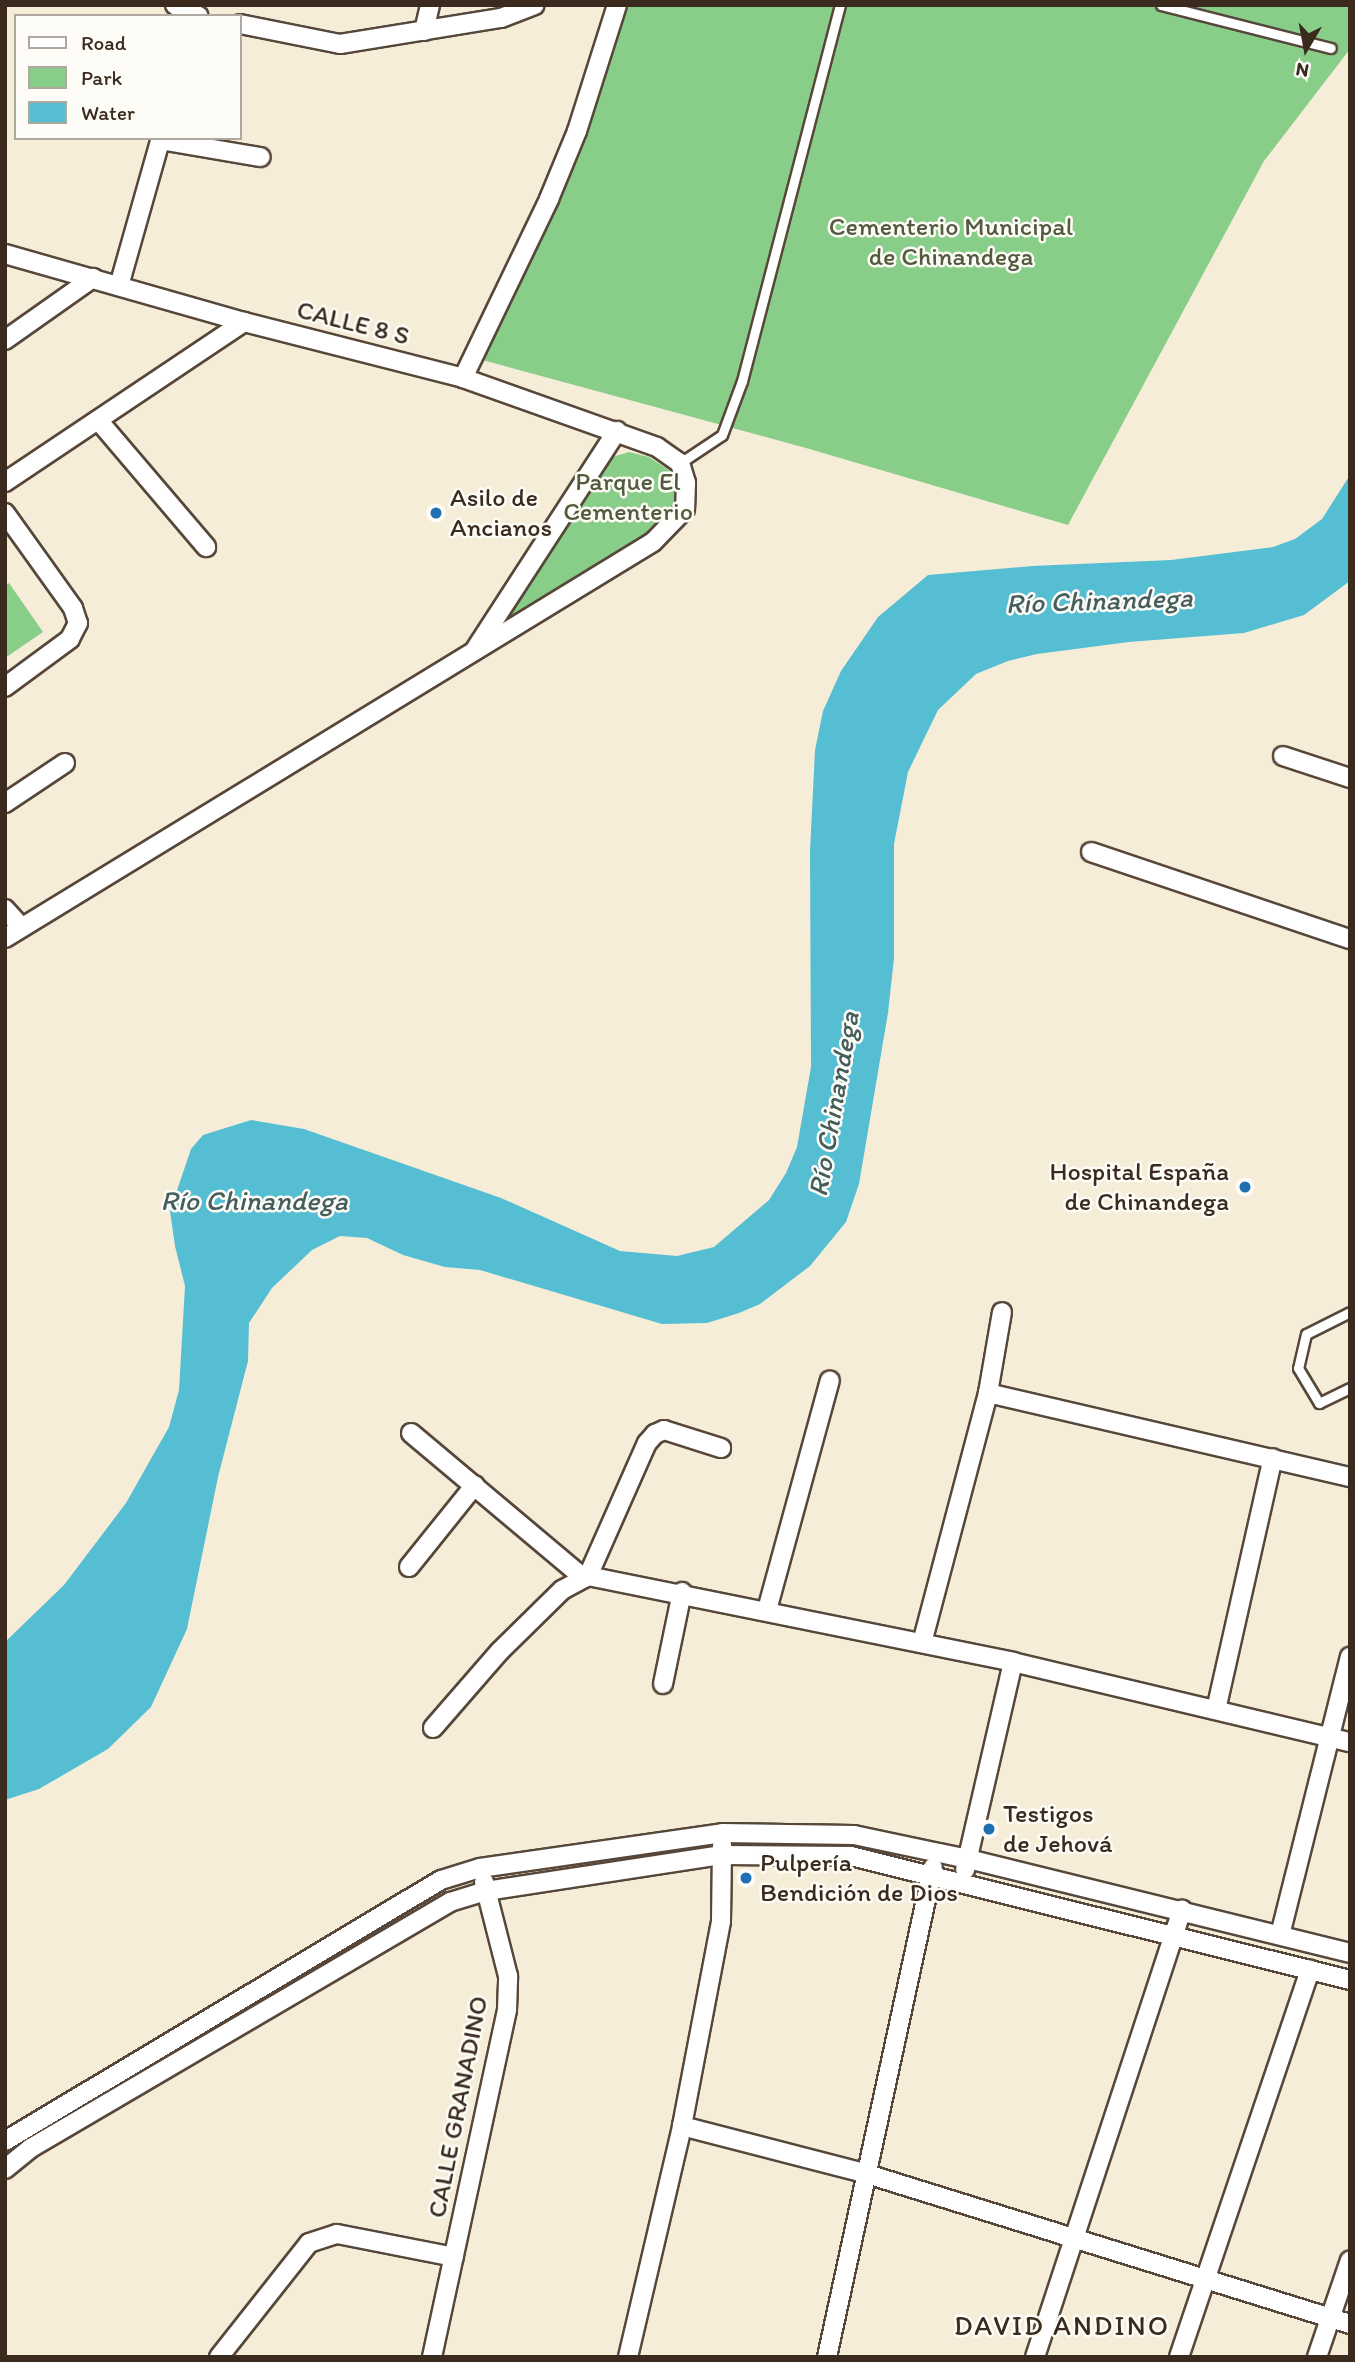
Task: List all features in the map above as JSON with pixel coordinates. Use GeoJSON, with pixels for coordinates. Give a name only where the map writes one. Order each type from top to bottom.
{"type":"FeatureCollection","features":[{"type":"Feature","properties":{"kind":"street"},"geometry":{"type":"LineString","coordinates":[[175,5],[195,14]]}},
{"type":"Feature","properties":{"kind":"street"},"geometry":{"type":"LineString","coordinates":[[424,31],[430,5]]}},
{"type":"Feature","properties":{"kind":"street"},"geometry":{"type":"LineString","coordinates":[[242,24],[341,44],[501,18],[535,5]]}},
{"type":"Feature","properties":{"kind":"street"},"geometry":{"type":"LineString","coordinates":[[463,378],[549,199],[577,131],[617,5]]}},
{"type":"Feature","properties":{"kind":"street"},"geometry":{"type":"LineString","coordinates":[[119,286],[161,140]]}},
{"type":"Feature","properties":{"kind":"street"},"geometry":{"type":"LineString","coordinates":[[167,140],[261,157]]}},
{"type":"Feature","properties":{"kind":"street","name":"CALLE 8 S"},"geometry":{"type":"LineString","coordinates":[[5,254],[244,322],[463,378],[617,431],[657,447],[680,463]]}},
{"type":"Feature","properties":{"kind":"street"},"geometry":{"type":"LineString","coordinates":[[5,340],[93,278]]}},
{"type":"Feature","properties":{"kind":"street"},"geometry":{"type":"LineString","coordinates":[[5,482],[244,322]]}},
{"type":"Feature","properties":{"kind":"street"},"geometry":{"type":"LineString","coordinates":[[98,419],[206,547]]}},
{"type":"Feature","properties":{"kind":"street"},"geometry":{"type":"LineString","coordinates":[[472,653],[617,431]]}},
{"type":"Feature","properties":{"kind":"street"},"geometry":{"type":"LineString","coordinates":[[5,938],[653,541],[685,509],[686,483],[680,463]]}},
{"type":"Feature","properties":{"kind":"street"},"geometry":{"type":"LineString","coordinates":[[5,513],[73,608],[78,623],[70,639],[5,687]]}},
{"type":"Feature","properties":{"kind":"street"},"geometry":{"type":"LineString","coordinates":[[1283,756],[1350,778]]}},
{"type":"Feature","properties":{"kind":"street"},"geometry":{"type":"LineString","coordinates":[[5,803],[65,763]]}},
{"type":"Feature","properties":{"kind":"street"},"geometry":{"type":"LineString","coordinates":[[1091,852],[1350,939]]}},
{"type":"Feature","properties":{"kind":"street"},"geometry":{"type":"LineString","coordinates":[[5,909],[22,928]]}},
{"type":"Feature","properties":{"kind":"street"},"geometry":{"type":"LineString","coordinates":[[922,1643],[988,1393],[1002,1312]]}},
{"type":"Feature","properties":{"kind":"street"},"geometry":{"type":"LineString","coordinates":[[767,1610],[830,1380]]}},
{"type":"Feature","properties":{"kind":"street"},"geometry":{"type":"LineString","coordinates":[[988,1393],[1350,1477]]}},
{"type":"Feature","properties":{"kind":"street"},"geometry":{"type":"LineString","coordinates":[[433,1728],[562,1590],[586,1577],[647,1443],[655,1434],[664,1430],[721,1448]]}},
{"type":"Feature","properties":{"kind":"street"},"geometry":{"type":"LineString","coordinates":[[411,1433],[586,1577],[682,1592],[1013,1662],[1350,1742]]}},
{"type":"Feature","properties":{"kind":"street"},"geometry":{"type":"LineString","coordinates":[[1216,1710],[1273,1458]]}},
{"type":"Feature","properties":{"kind":"street"},"geometry":{"type":"LineString","coordinates":[[409,1567],[475,1485]]}},
{"type":"Feature","properties":{"kind":"street"},"geometry":{"type":"LineString","coordinates":[[663,1684],[682,1592]]}},
{"type":"Feature","properties":{"kind":"street"},"geometry":{"type":"LineString","coordinates":[[1280,1935],[1350,1657]]}},
{"type":"Feature","properties":{"kind":"street"},"geometry":{"type":"LineString","coordinates":[[961,1883],[1013,1662]]}},
{"type":"Feature","properties":{"kind":"street"},"geometry":{"type":"LineString","coordinates":[[5,2141],[441,1880],[480,1868],[722,1833],[853,1835],[968,1859],[1350,1953]]}},
{"type":"Feature","properties":{"kind":"street"},"geometry":{"type":"LineString","coordinates":[[628,2357],[682,2126],[721,1921],[722,1833]]}},
{"type":"Feature","properties":{"kind":"street"},"geometry":{"type":"LineString","coordinates":[[827,2357],[936,1853]]}},
{"type":"Feature","properties":{"kind":"street"},"geometry":{"type":"LineString","coordinates":[[5,2169],[43,2140],[450,1902],[486,1891],[722,1855],[850,1856],[1350,1980]]}},
{"type":"Feature","properties":{"kind":"street","name":"CALLE GRANADINO"},"geometry":{"type":"LineString","coordinates":[[432,2357],[507,2010],[508,1976],[480,1868]]}},
{"type":"Feature","properties":{"kind":"street"},"geometry":{"type":"LineString","coordinates":[[1035,2357],[1182,1910]]}},
{"type":"Feature","properties":{"kind":"street"},"geometry":{"type":"LineString","coordinates":[[1179,2357],[1310,1970]]}},
{"type":"Feature","properties":{"kind":"street"},"geometry":{"type":"LineString","coordinates":[[682,2126],[867,2174],[1350,2324]]}},
{"type":"Feature","properties":{"kind":"street"},"geometry":{"type":"LineString","coordinates":[[219,2357],[309,2244],[337,2234],[454,2257]]}},
{"type":"Feature","properties":{"kind":"street"},"geometry":{"type":"LineString","coordinates":[[1317,2357],[1350,2260]]}},
{"type":"Feature","properties":{"kind":"lane"},"geometry":{"type":"LineString","coordinates":[[680,463],[722,435],[742,381],[840,5]]}},
{"type":"Feature","properties":{"kind":"lane"},"geometry":{"type":"LineString","coordinates":[[1161,5],[1331,48]]}},
{"type":"Feature","properties":{"kind":"lane"},"geometry":{"type":"LineString","coordinates":[[1350,1312],[1306,1334],[1298,1368],[1319,1403],[1350,1388]]}},
{"type":"Feature","properties":{"kind":"green space","name":"Cementerio Municipal de Chinandega"},"geometry":{"type":"Polygon","coordinates":[[[618,5],[1350,5],[1350,49],[1264,161],[1068,525],[806,448],[475,358],[574,164],[618,5]]]}},
{"type":"Feature","properties":{"kind":"green space","name":"Parque El Cementerio"},"geometry":{"type":"Polygon","coordinates":[[[629,452],[649,457],[670,471],[675,506],[661,525],[646,540],[520,615],[506,615],[599,461],[629,452]]]}},
{"type":"Feature","properties":{"kind":"green space"},"geometry":{"type":"Polygon","coordinates":[[[9,583],[43,632],[5,658],[5,585],[9,583]]]}},
{"type":"Feature","properties":{"kind":"water","name":"Río Chinandega"},"geometry":{"type":"Polygon","coordinates":[[[1350,475],[1350,581],[1304,615],[1244,633],[1129,642],[1037,654],[1008,661],[976,674],[938,710],[908,772],[894,844],[894,958],[888,1013],[859,1184],[846,1222],[810,1266],[760,1304],[739,1313],[707,1323],[662,1324],[480,1270],[445,1267],[403,1255],[367,1238],[340,1236],[312,1250],[272,1288],[249,1323],[248,1361],[218,1477],[187,1629],[151,1707],[108,1749],[39,1789],[5,1800],[5,1642],[64,1585],[126,1503],[169,1427],[179,1390],[185,1286],[170,1211],[191,1149],[203,1135],[251,1120],[304,1129],[501,1198],[620,1251],[677,1256],[714,1247],[769,1200],[786,1173],[797,1147],[811,1067],[810,851],[815,750],[823,711],[841,671],[878,617],[928,575],[1032,566],[1171,560],[1273,547],[1295,539],[1322,519],[1350,475]]]}},
{"type":"Feature","properties":{"kind":"place","name":"Asilo de Ancianos"},"geometry":{"type":"Point","coordinates":[436,513]}},
{"type":"Feature","properties":{"kind":"place","name":"Hospital España de Chinandega"},"geometry":{"type":"Point","coordinates":[1245,1187]}},
{"type":"Feature","properties":{"kind":"place","name":"Testigos de Jehová"},"geometry":{"type":"Point","coordinates":[989,1829]}},
{"type":"Feature","properties":{"kind":"place","name":"Pulpería Bendición de Dios"},"geometry":{"type":"Point","coordinates":[746,1878]}},
{"type":"Feature","properties":{"kind":"district","name":"DAVID ANDINO"},"geometry":{"type":"Point","coordinates":[1062,2325]}}]}
